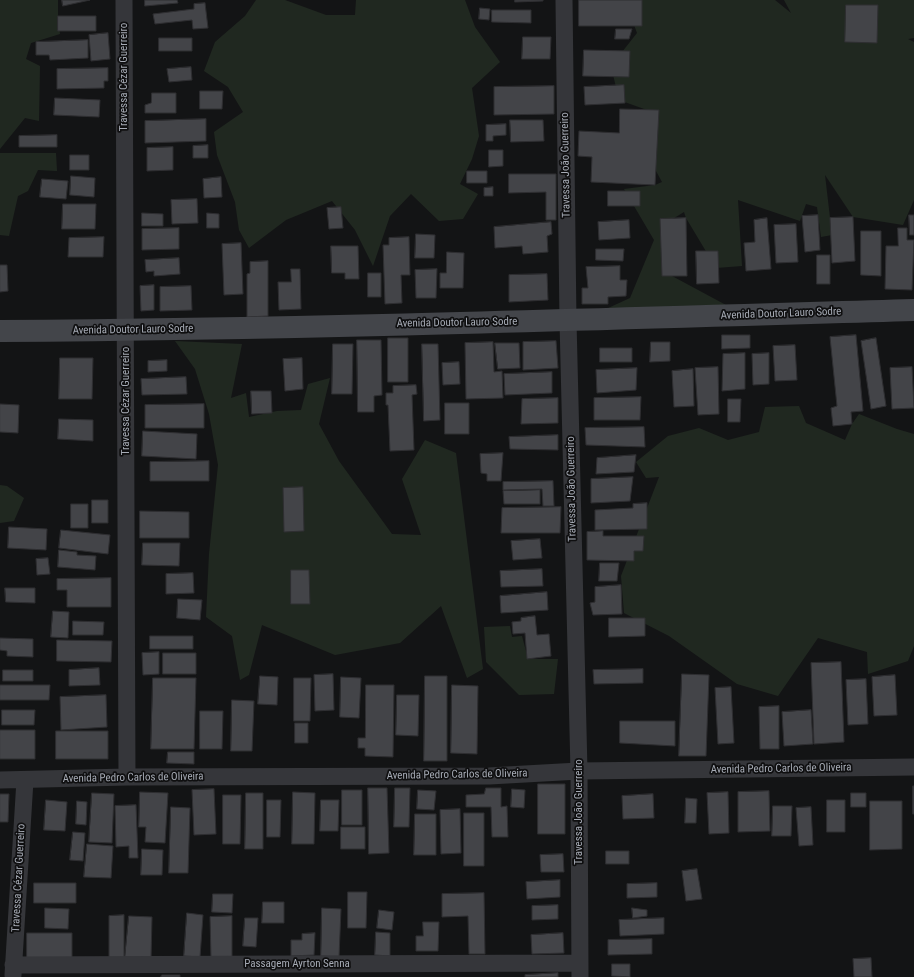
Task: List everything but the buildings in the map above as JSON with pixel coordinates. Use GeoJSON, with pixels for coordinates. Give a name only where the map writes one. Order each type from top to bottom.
{"type":"FeatureCollection","features":[{"type":"Feature","properties":{"kind":"street","name":"Travessa Cézar Guerreiro"},"geometry":{"type":"LineString","coordinates":[[124,0],[127,778]]}},
{"type":"Feature","properties":{"kind":"street","name":"Travessa João Guerreiro"},"geometry":{"type":"LineString","coordinates":[[564,0],[568,320],[579,771],[580,970]]}},
{"type":"Feature","properties":{"kind":"street","name":"Avenida Doutor Lauro Sodre"},"geometry":{"type":"LineString","coordinates":[[0,331],[126,330],[568,320],[914,310]]}},
{"type":"Feature","properties":{"kind":"street","name":"Avenida Pedro Carlos de Oliveira"},"geometry":{"type":"LineString","coordinates":[[0,780],[489,776],[579,771],[914,767]]}},
{"type":"Feature","properties":{"kind":"street","name":"Travessa Cézar Guerreiro"},"geometry":{"type":"LineString","coordinates":[[13,971],[25,780]]}},
{"type":"Feature","properties":{"kind":"street","name":"Passagem Ayrton Senna"},"geometry":{"type":"LineString","coordinates":[[13,971],[580,970]]}},
{"type":"Feature","properties":{"kind":"shaded area"},"geometry":{"type":"Polygon","coordinates":[[[0,0],[58,0],[60,34],[31,43],[26,59],[40,66],[39,121],[25,118],[0,149],[0,0]]]}},
{"type":"Feature","properties":{"kind":"shaded area"},"geometry":{"type":"Polygon","coordinates":[[[256,0],[285,0],[326,15],[355,15],[356,0],[465,0],[475,27],[500,62],[472,88],[479,136],[472,159],[460,184],[478,194],[463,219],[439,221],[411,194],[390,216],[373,266],[355,230],[332,201],[286,220],[249,248],[239,230],[235,202],[217,155],[214,132],[243,112],[228,87],[204,71],[215,42],[245,16],[256,0]]]}},
{"type":"Feature","properties":{"kind":"shaded area"},"geometry":{"type":"Polygon","coordinates":[[[625,0],[775,0],[791,13],[784,0],[914,0],[914,38],[908,39],[914,42],[914,200],[903,225],[853,217],[825,175],[832,235],[821,237],[817,207],[806,204],[800,221],[738,200],[742,266],[716,268],[686,218],[684,212],[671,220],[672,276],[726,305],[606,309],[630,298],[654,240],[624,189],[655,185],[662,182],[638,138],[647,110],[619,100],[611,66],[637,33],[625,0]]]}},
{"type":"Feature","properties":{"kind":"shaded area"},"geometry":{"type":"Polygon","coordinates":[[[0,153],[56,153],[57,171],[38,170],[28,191],[18,196],[9,236],[0,235],[0,153]]]}},
{"type":"Feature","properties":{"kind":"shaded area"},"geometry":{"type":"Polygon","coordinates":[[[175,341],[242,344],[231,398],[246,393],[249,417],[277,411],[301,410],[308,384],[330,378],[319,424],[339,461],[392,534],[421,535],[402,479],[425,440],[456,453],[483,669],[467,678],[441,606],[400,643],[335,655],[262,625],[249,675],[240,680],[232,636],[206,617],[209,554],[218,465],[209,414],[195,369],[175,341]]]}},
{"type":"Feature","properties":{"kind":"shaded area"},"geometry":{"type":"Polygon","coordinates":[[[799,406],[806,423],[845,440],[852,424],[859,414],[914,434],[914,646],[908,661],[868,674],[867,652],[818,638],[778,696],[737,684],[669,636],[624,613],[621,576],[659,477],[646,478],[636,462],[668,436],[699,428],[728,440],[759,432],[765,407],[799,406]]]}},
{"type":"Feature","properties":{"kind":"shaded area"},"geometry":{"type":"Polygon","coordinates":[[[0,485],[7,486],[24,498],[14,521],[0,523],[0,485]]]}},
{"type":"Feature","properties":{"kind":"shaded area"},"geometry":{"type":"Polygon","coordinates":[[[510,626],[512,637],[522,636],[528,659],[558,659],[554,694],[519,695],[486,662],[484,627],[510,626]]]}}]}
